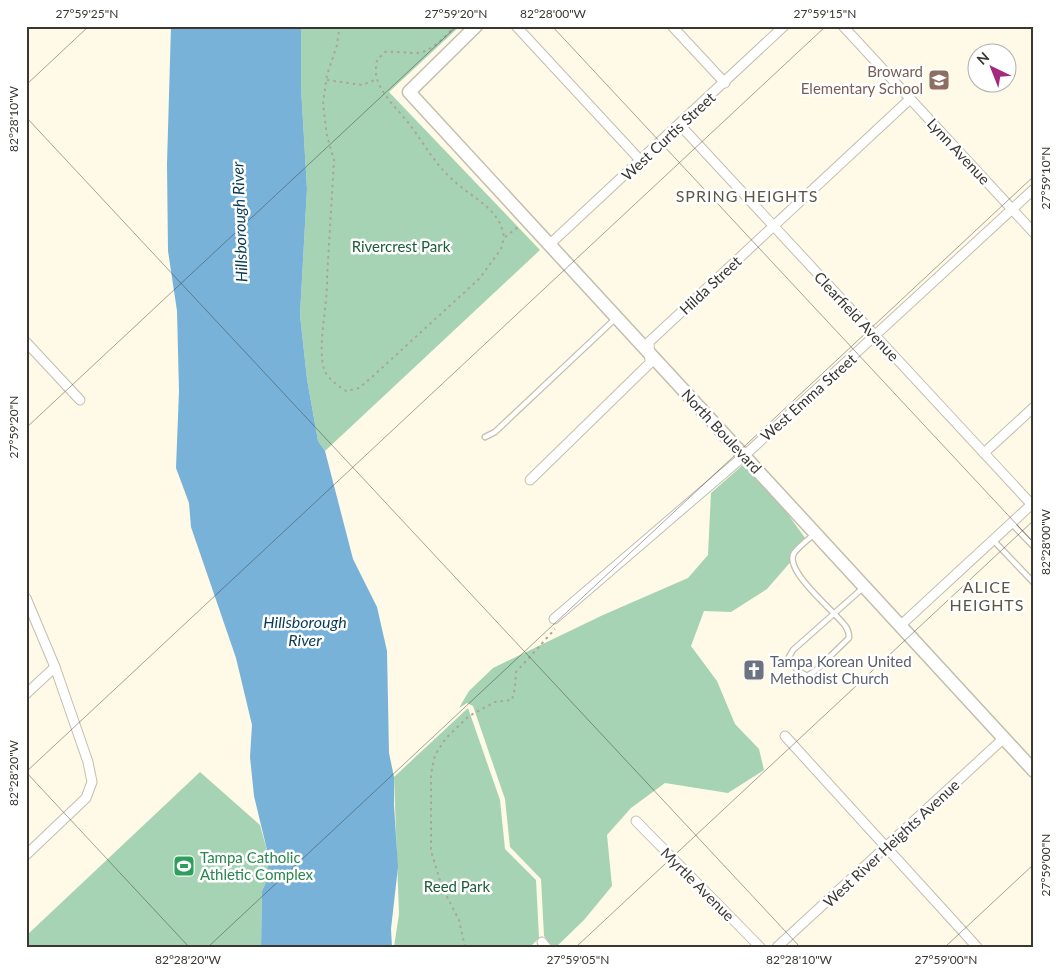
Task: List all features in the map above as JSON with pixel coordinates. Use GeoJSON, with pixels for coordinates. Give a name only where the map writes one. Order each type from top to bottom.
{"type":"FeatureCollection","features":[{"type":"Feature","properties":{"kind":"street","name":"North Boulevard"},"geometry":{"type":"LineString","coordinates":[[476,26],[409,92],[1034,770]]}},
{"type":"Feature","properties":{"kind":"street"},"geometry":{"type":"LineString","coordinates":[[516,26],[641,161]]}},
{"type":"Feature","properties":{"kind":"street"},"geometry":{"type":"LineString","coordinates":[[672,26],[725,84]]}},
{"type":"Feature","properties":{"kind":"street","name":"West Curtis Street"},"geometry":{"type":"LineString","coordinates":[[549,245],[725,84],[784,26]]}},
{"type":"Feature","properties":{"kind":"street","name":"Lynn Avenue"},"geometry":{"type":"LineString","coordinates":[[843,26],[1034,232]]}},
{"type":"Feature","properties":{"kind":"street","name":"Hilda Street"},"geometry":{"type":"LineString","coordinates":[[530,480],[650,363],[649,342],[910,98]]}},
{"type":"Feature","properties":{"kind":"street","name":"Clearfield Avenue"},"geometry":{"type":"LineString","coordinates":[[680,125],[1033,505]]}},
{"type":"Feature","properties":{"kind":"street","name":"West Emma Street"},"geometry":{"type":"LineString","coordinates":[[554,619],[745,455],[1034,189]]}},
{"type":"Feature","properties":{"kind":"street"},"geometry":{"type":"LineString","coordinates":[[26,342],[80,400]]}},
{"type":"Feature","properties":{"kind":"street"},"geometry":{"type":"LineString","coordinates":[[984,453],[1034,407]]}},
{"type":"Feature","properties":{"kind":"street"},"geometry":{"type":"LineString","coordinates":[[901,625],[1033,505]]}},
{"type":"Feature","properties":{"kind":"street"},"geometry":{"type":"LineString","coordinates":[[26,598],[55,667],[88,762],[92,782],[86,798],[26,855]]}},
{"type":"Feature","properties":{"kind":"street"},"geometry":{"type":"LineString","coordinates":[[26,694],[55,667]]}},
{"type":"Feature","properties":{"kind":"street"},"geometry":{"type":"LineString","coordinates":[[785,736],[977,947]]}},
{"type":"Feature","properties":{"kind":"street","name":"West River Heights Avenue"},"geometry":{"type":"LineString","coordinates":[[777,947],[1004,738]]}},
{"type":"Feature","properties":{"kind":"street","name":"Myrtle Avenue"},"geometry":{"type":"LineString","coordinates":[[636,821],[760,947]]}},
{"type":"Feature","properties":{"kind":"lane"},"geometry":{"type":"LineString","coordinates":[[485,436],[494,432],[617,317]]}},
{"type":"Feature","properties":{"kind":"lane"},"geometry":{"type":"LineString","coordinates":[[1011,523],[1034,547]]}},
{"type":"Feature","properties":{"kind":"lane"},"geometry":{"type":"LineString","coordinates":[[816,532],[794,553],[792,559],[802,579],[834,614],[847,628],[850,638],[806,676],[797,670],[790,657],[793,650],[834,614],[865,586]]}},
{"type":"Feature","properties":{"kind":"lane"},"geometry":{"type":"LineString","coordinates":[[993,540],[1034,583]]}},
{"type":"Feature","properties":{"kind":"path"},"geometry":{"type":"LineString","coordinates":[[337,26],[339,30],[337,45],[322,104],[326,136],[334,160],[327,278],[328,297],[322,351],[324,370],[346,392],[359,388],[480,278],[501,249],[504,238],[522,224]]}},
{"type":"Feature","properties":{"kind":"path"},"geometry":{"type":"LineString","coordinates":[[327,80],[362,85],[377,79]]}},
{"type":"Feature","properties":{"kind":"path"},"geometry":{"type":"LineString","coordinates":[[465,947],[459,920],[442,887],[431,851],[431,774],[435,756],[446,738],[469,716],[496,702],[512,700],[516,672],[555,630],[554,619]]}},
{"type":"Feature","properties":{"kind":"green space","name":"Rivercrest Park"},"geometry":{"type":"Polygon","coordinates":[[[301,26],[460,26],[389,92],[540,250],[325,451],[318,441],[307,379],[300,315],[307,189],[301,87],[301,26]]]}},
{"type":"Feature","properties":{"kind":"green space"},"geometry":{"type":"Polygon","coordinates":[[[745,463],[774,495],[808,542],[767,589],[731,612],[704,611],[691,646],[717,681],[735,724],[759,749],[764,770],[728,793],[665,783],[631,808],[607,835],[612,886],[584,920],[556,947],[553,947],[544,936],[541,879],[510,847],[505,799],[473,706],[467,703],[459,708],[469,691],[493,668],[603,615],[688,578],[708,555],[711,493],[745,463]]]}},
{"type":"Feature","properties":{"kind":"green space","name":"Reed Park"},"geometry":{"type":"Polygon","coordinates":[[[468,708],[500,800],[505,849],[536,880],[539,938],[530,947],[394,947],[399,914],[394,777],[468,708]]]}},
{"type":"Feature","properties":{"kind":"green space","name":"Tampa Catholic Athletic Complex"},"geometry":{"type":"Polygon","coordinates":[[[200,772],[260,825],[268,854],[268,878],[262,891],[261,947],[26,947],[26,936],[200,772]]]}},
{"type":"Feature","properties":{"kind":"water","name":"Hillsborough River"},"geometry":{"type":"Polygon","coordinates":[[[171,26],[301,26],[301,87],[307,189],[300,315],[307,379],[318,441],[325,451],[353,559],[377,607],[387,651],[389,753],[394,777],[398,867],[391,929],[392,947],[261,947],[262,891],[268,878],[268,854],[254,796],[250,757],[252,725],[236,658],[191,527],[189,503],[176,468],[179,391],[177,311],[168,251],[167,164],[171,26]]]}},
{"type":"Feature","properties":{"kind":"place","name":"Broward Elementary School"},"geometry":{"type":"Point","coordinates":[939,80]}},
{"type":"Feature","properties":{"kind":"place","name":"Tampa Korean United Methodist Church"},"geometry":{"type":"Point","coordinates":[754,670]}},
{"type":"Feature","properties":{"kind":"place","name":"Tampa Catholic Athletic Complex"},"geometry":{"type":"Point","coordinates":[184,866]}},
{"type":"Feature","properties":{"kind":"district","name":"SPRING HEIGHTS"},"geometry":{"type":"Point","coordinates":[747,195]}},
{"type":"Feature","properties":{"kind":"district","name":"ALICE HEIGHTS"},"geometry":{"type":"Point","coordinates":[987,595]}}]}
